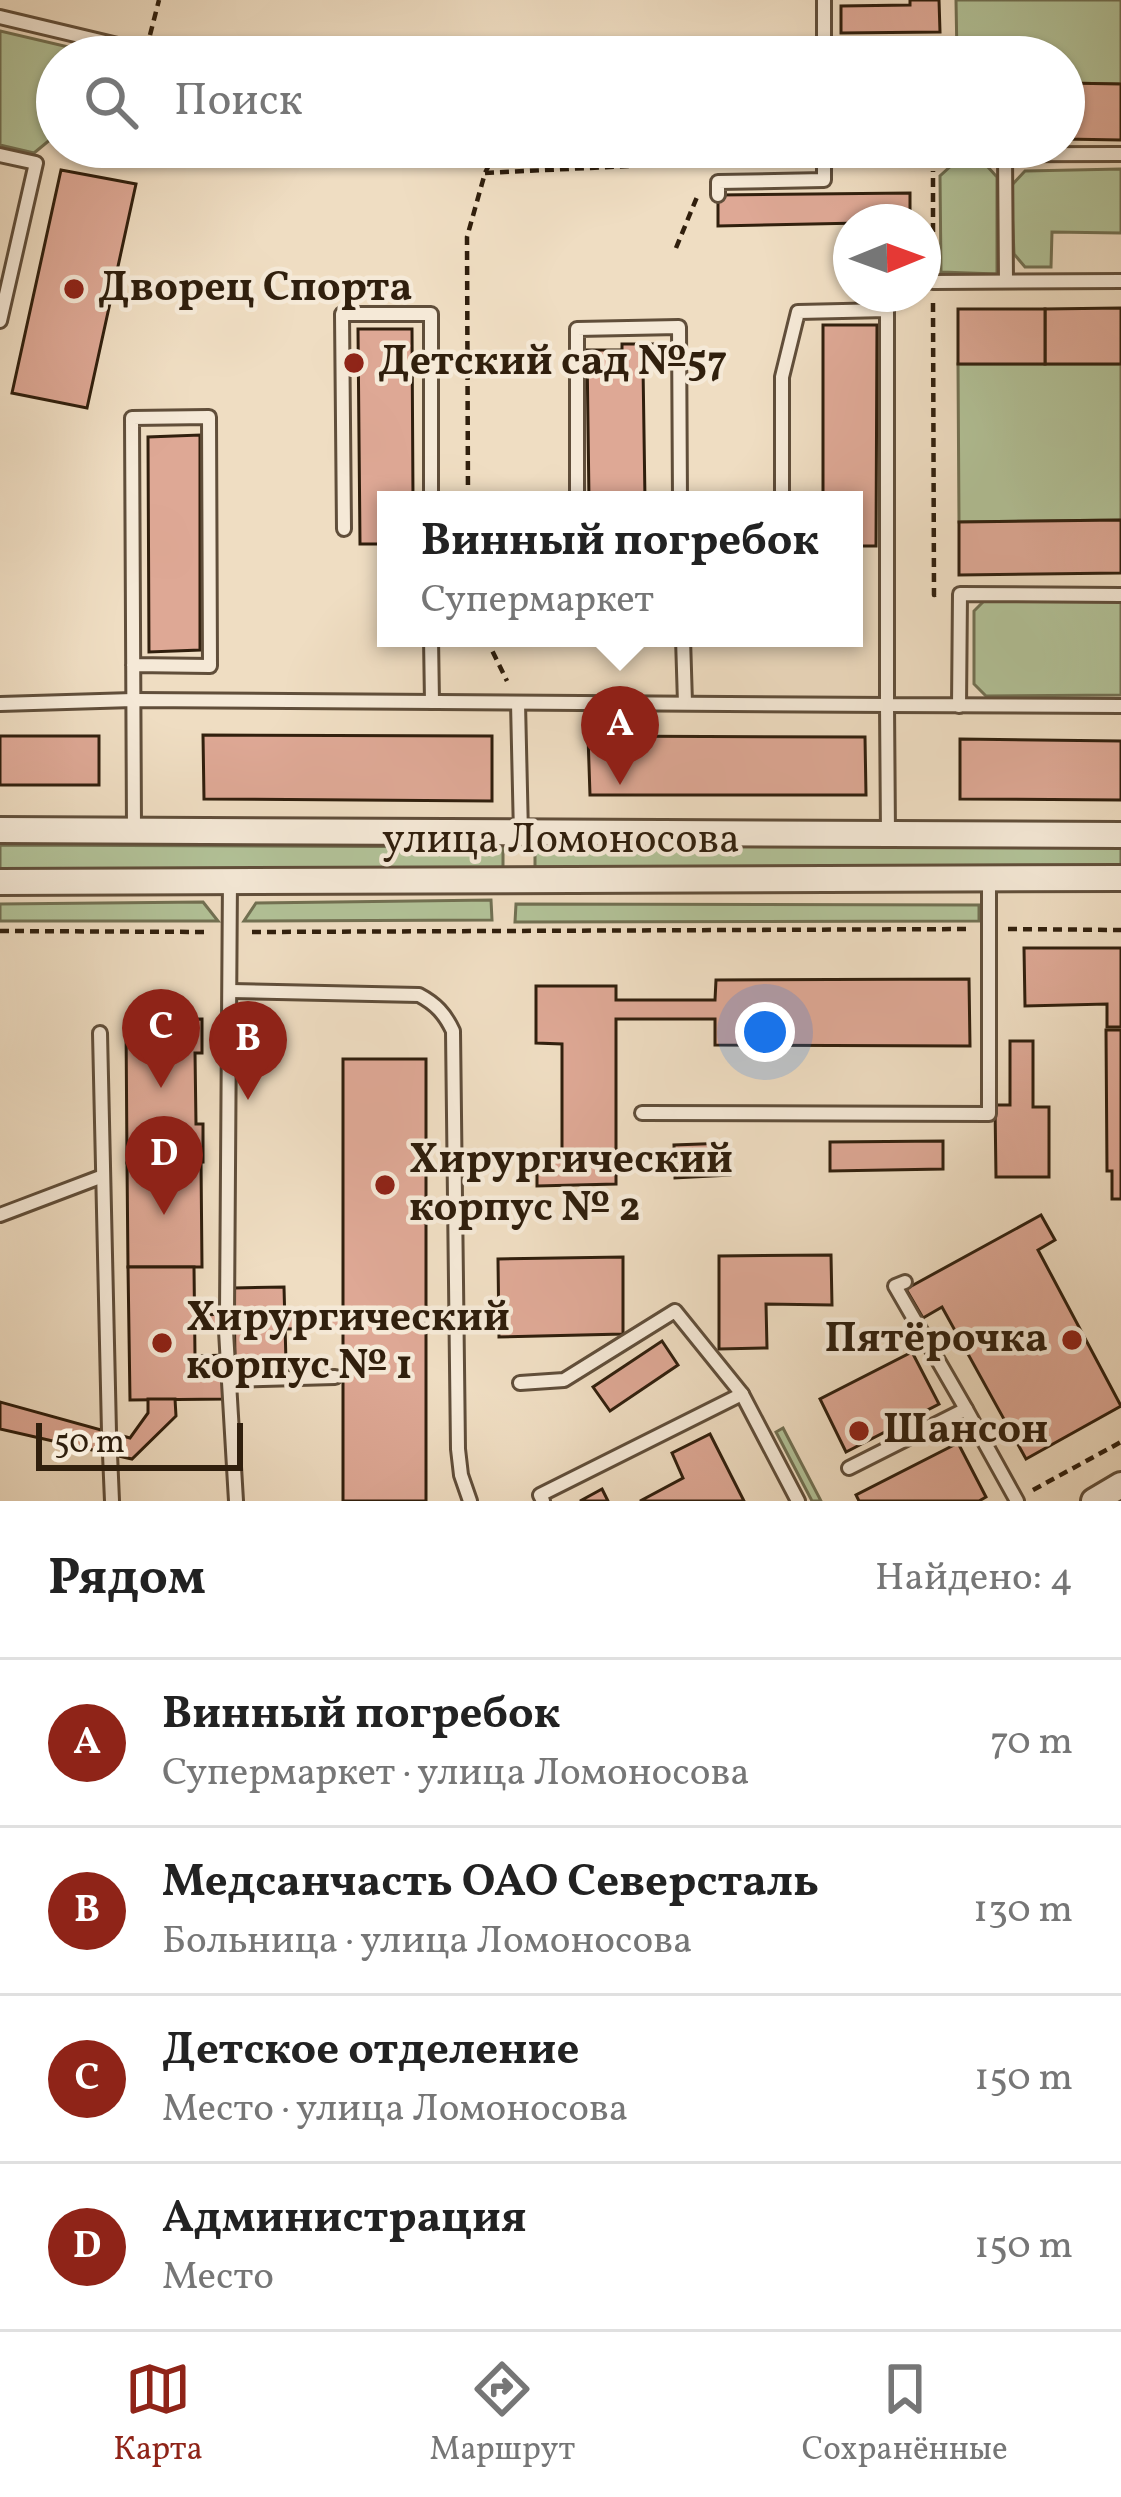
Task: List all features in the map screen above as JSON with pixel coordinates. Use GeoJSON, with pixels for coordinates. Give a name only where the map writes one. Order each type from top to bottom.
{"type":"FeatureCollection","features":[{"type":"Feature","properties":{"kind":"street","name":"улица Ломоносова"},"geometry":{"type":"LineString","coordinates":[[0,830],[1121,835]]}},
{"type":"Feature","properties":{"kind":"street"},"geometry":{"type":"LineString","coordinates":[[520,835],[521,881]]}},
{"type":"Feature","properties":{"kind":"street","name":"улица Ломоносова"},"geometry":{"type":"LineString","coordinates":[[0,882],[1121,878]]}},
{"type":"Feature","properties":{"kind":"street"},"geometry":{"type":"LineString","coordinates":[[1094,1501],[1121,1485]]}},
{"type":"Feature","properties":{"kind":"lane"},"geometry":{"type":"LineString","coordinates":[[824,0],[824,36]]}},
{"type":"Feature","properties":{"kind":"lane"},"geometry":{"type":"LineString","coordinates":[[0,17],[79,36]]}},
{"type":"Feature","properties":{"kind":"lane"},"geometry":{"type":"LineString","coordinates":[[1085,154],[1121,154]]}},
{"type":"Feature","properties":{"kind":"lane"},"geometry":{"type":"LineString","coordinates":[[0,155],[36,163],[0,321]]}},
{"type":"Feature","properties":{"kind":"lane"},"geometry":{"type":"LineString","coordinates":[[718,195],[718,182],[824,180],[824,168]]}},
{"type":"Feature","properties":{"kind":"lane"},"geometry":{"type":"LineString","coordinates":[[1005,168],[1006,281]]}},
{"type":"Feature","properties":{"kind":"lane"},"geometry":{"type":"LineString","coordinates":[[941,282],[1121,281]]}},
{"type":"Feature","properties":{"kind":"lane"},"geometry":{"type":"LineString","coordinates":[[782,491],[782,377],[797,312],[887,310],[888,834]]}},
{"type":"Feature","properties":{"kind":"lane"},"geometry":{"type":"LineString","coordinates":[[344,529],[342,314],[431,314],[431,491]]}},
{"type":"Feature","properties":{"kind":"lane"},"geometry":{"type":"LineString","coordinates":[[577,491],[577,329],[679,326],[680,491]]}},
{"type":"Feature","properties":{"kind":"lane"},"geometry":{"type":"LineString","coordinates":[[133,665],[210,666],[209,417],[132,418],[133,665],[134,700],[134,831]]}},
{"type":"Feature","properties":{"kind":"lane"},"geometry":{"type":"LineString","coordinates":[[959,706],[960,594],[1121,595]]}},
{"type":"Feature","properties":{"kind":"lane"},"geometry":{"type":"LineString","coordinates":[[431,647],[432,702]]}},
{"type":"Feature","properties":{"kind":"lane"},"geometry":{"type":"LineString","coordinates":[[683,647],[685,703]]}},
{"type":"Feature","properties":{"kind":"lane"},"geometry":{"type":"LineString","coordinates":[[0,704],[134,700],[1121,706]]}},
{"type":"Feature","properties":{"kind":"lane"},"geometry":{"type":"LineString","coordinates":[[518,703],[520,835]]}},
{"type":"Feature","properties":{"kind":"lane"},"geometry":{"type":"LineString","coordinates":[[227,1314],[230,878]]}},
{"type":"Feature","properties":{"kind":"lane"},"geometry":{"type":"LineString","coordinates":[[642,1113],[989,1114],[989,880]]}},
{"type":"Feature","properties":{"kind":"lane"},"geometry":{"type":"LineString","coordinates":[[231,991],[419,995],[447,1018],[452,1031],[458,1449],[470,1501]]}},
{"type":"Feature","properties":{"kind":"lane"},"geometry":{"type":"LineString","coordinates":[[100,1033],[110,1432]]}},
{"type":"Feature","properties":{"kind":"lane"},"geometry":{"type":"LineString","coordinates":[[0,1215],[103,1176]]}},
{"type":"Feature","properties":{"kind":"lane"},"geometry":{"type":"LineString","coordinates":[[905,1282],[895,1286],[1016,1500]]}},
{"type":"Feature","properties":{"kind":"lane"},"geometry":{"type":"LineString","coordinates":[[520,1382],[564,1380],[675,1311],[742,1394],[799,1501]]}},
{"type":"Feature","properties":{"kind":"lane"},"geometry":{"type":"LineString","coordinates":[[226,1330],[236,1501]]}},
{"type":"Feature","properties":{"kind":"lane"},"geometry":{"type":"LineString","coordinates":[[231,1379],[335,1378]]}},
{"type":"Feature","properties":{"kind":"lane"},"geometry":{"type":"LineString","coordinates":[[543,1501],[540,1495],[742,1394]]}},
{"type":"Feature","properties":{"kind":"lane"},"geometry":{"type":"LineString","coordinates":[[849,1468],[966,1409]]}},
{"type":"Feature","properties":{"kind":"lane"},"geometry":{"type":"LineString","coordinates":[[110,1454],[112,1501]]}},
{"type":"Feature","properties":{"kind":"path"},"geometry":{"type":"LineString","coordinates":[[150,36],[155,0]]}},
{"type":"Feature","properties":{"kind":"path"},"geometry":{"type":"LineString","coordinates":[[468,491],[467,237],[487,168]]}},
{"type":"Feature","properties":{"kind":"path"},"geometry":{"type":"LineString","coordinates":[[485,173],[588,168]]}},
{"type":"Feature","properties":{"kind":"path"},"geometry":{"type":"LineString","coordinates":[[933,168],[933,204]]}},
{"type":"Feature","properties":{"kind":"path"},"geometry":{"type":"LineString","coordinates":[[933,312],[934,595],[960,594]]}},
{"type":"Feature","properties":{"kind":"path"},"geometry":{"type":"LineString","coordinates":[[490,647],[518,703]]}},
{"type":"Feature","properties":{"kind":"path"},"geometry":{"type":"LineString","coordinates":[[0,931],[1121,930]]}},
{"type":"Feature","properties":{"kind":"path"},"geometry":{"type":"LineString","coordinates":[[1016,1500],[1121,1442]]}},
{"type":"Feature","properties":{"kind":"green space"},"geometry":{"type":"Polygon","coordinates":[[[956,0],[1121,0],[1121,84],[1085,83],[1085,36],[957,36],[956,0]]]}},
{"type":"Feature","properties":{"kind":"green space"},"geometry":{"type":"Polygon","coordinates":[[[0,31],[36,39],[36,151],[0,145],[0,31]]]}},
{"type":"Feature","properties":{"kind":"green space"},"geometry":{"type":"Polygon","coordinates":[[[949,168],[989,168],[997,177],[997,274],[941,272],[940,176],[949,168]]]}},
{"type":"Feature","properties":{"kind":"green space"},"geometry":{"type":"Polygon","coordinates":[[[1121,169],[1121,233],[1052,232],[1051,267],[1025,267],[1014,254],[1011,186],[1025,171],[1121,169]]]}},
{"type":"Feature","properties":{"kind":"green space"},"geometry":{"type":"Polygon","coordinates":[[[958,364],[1121,364],[1121,520],[959,522],[958,364]]]}},
{"type":"Feature","properties":{"kind":"green space"},"geometry":{"type":"Polygon","coordinates":[[[984,601],[1121,601],[1121,695],[986,696],[974,684],[974,611],[984,601]]]}},
{"type":"Feature","properties":{"kind":"green space"},"geometry":{"type":"Polygon","coordinates":[[[0,845],[503,847],[503,869],[0,871],[0,845]]]}},
{"type":"Feature","properties":{"kind":"green space"},"geometry":{"type":"Polygon","coordinates":[[[1121,845],[1121,868],[535,870],[535,847],[1121,845]]]}},
{"type":"Feature","properties":{"kind":"green space"},"geometry":{"type":"Polygon","coordinates":[[[491,900],[492,920],[244,921],[256,903],[491,900]]]}},
{"type":"Feature","properties":{"kind":"green space"},"geometry":{"type":"Polygon","coordinates":[[[203,902],[218,921],[0,921],[0,904],[203,902]]]}},
{"type":"Feature","properties":{"kind":"green space"},"geometry":{"type":"Polygon","coordinates":[[[516,904],[979,905],[979,921],[515,922],[516,904]]]}},
{"type":"Feature","properties":{"kind":"green space"},"geometry":{"type":"Polygon","coordinates":[[[783,1428],[821,1501],[812,1501],[776,1432],[783,1428]]]}},
{"type":"Feature","properties":{"kind":"building"},"geometry":{"type":"Polygon","coordinates":[[[910,0],[939,0],[940,32],[841,33],[841,6],[910,5],[910,0]]]}},
{"type":"Feature","properties":{"kind":"building"},"geometry":{"type":"Polygon","coordinates":[[[1085,83],[1121,84],[1121,140],[1085,139],[1085,83]]]}},
{"type":"Feature","properties":{"kind":"building","name":"Дворец Спорта"},"geometry":{"type":"Polygon","coordinates":[[[61,170],[136,184],[87,408],[12,393],[61,170]]]}},
{"type":"Feature","properties":{"kind":"building"},"geometry":{"type":"Polygon","coordinates":[[[910,193],[910,204],[833,204],[833,224],[718,226],[718,195],[910,193]]]}},
{"type":"Feature","properties":{"kind":"building"},"geometry":{"type":"Polygon","coordinates":[[[1121,308],[1121,364],[1045,364],[1045,309],[1121,308]]]}},
{"type":"Feature","properties":{"kind":"building"},"geometry":{"type":"Polygon","coordinates":[[[958,309],[1045,309],[1045,364],[958,364],[958,309]]]}},
{"type":"Feature","properties":{"kind":"building"},"geometry":{"type":"Polygon","coordinates":[[[823,325],[877,325],[876,546],[863,546],[863,491],[823,491],[823,325]]]}},
{"type":"Feature","properties":{"kind":"building"},"geometry":{"type":"Polygon","coordinates":[[[358,329],[412,329],[413,491],[377,491],[377,544],[360,544],[358,329]]]}},
{"type":"Feature","properties":{"kind":"building"},"geometry":{"type":"Polygon","coordinates":[[[622,344],[664,344],[664,366],[643,366],[645,491],[589,491],[587,350],[622,350],[622,344]]]}},
{"type":"Feature","properties":{"kind":"building"},"geometry":{"type":"Polygon","coordinates":[[[200,435],[200,650],[149,652],[148,437],[200,435]]]}},
{"type":"Feature","properties":{"kind":"building"},"geometry":{"type":"Polygon","coordinates":[[[1121,520],[1121,573],[959,575],[959,522],[1121,520]]]}},
{"type":"Feature","properties":{"kind":"building"},"geometry":{"type":"Polygon","coordinates":[[[203,735],[492,736],[492,801],[204,799],[203,735]]]}},
{"type":"Feature","properties":{"kind":"building"},"geometry":{"type":"Polygon","coordinates":[[[0,736],[99,736],[99,785],[0,785],[0,736]]]}},
{"type":"Feature","properties":{"kind":"building"},"geometry":{"type":"Polygon","coordinates":[[[588,736],[865,737],[866,795],[590,795],[588,736]]]}},
{"type":"Feature","properties":{"kind":"building"},"geometry":{"type":"Polygon","coordinates":[[[960,739],[1121,741],[1121,800],[960,799],[960,739]]]}},
{"type":"Feature","properties":{"kind":"building"},"geometry":{"type":"Polygon","coordinates":[[[1024,948],[1121,948],[1121,1027],[1107,1027],[1107,1004],[1025,1006],[1024,948]]]}},
{"type":"Feature","properties":{"kind":"building"},"geometry":{"type":"Polygon","coordinates":[[[969,979],[970,1046],[715,1045],[715,1019],[616,1019],[616,1184],[537,1186],[537,1157],[562,1156],[562,1044],[536,1043],[536,986],[616,986],[616,1000],[715,1000],[716,980],[969,979]]]}},
{"type":"Feature","properties":{"kind":"building"},"geometry":{"type":"Polygon","coordinates":[[[202,1019],[202,1053],[195,1053],[196,1124],[203,1124],[203,1162],[127,1163],[126,1020],[202,1019]]]}},
{"type":"Feature","properties":{"kind":"building"},"geometry":{"type":"Polygon","coordinates":[[[1106,1030],[1121,1030],[1121,1199],[1112,1199],[1112,1171],[1107,1171],[1106,1030]]]}},
{"type":"Feature","properties":{"kind":"building"},"geometry":{"type":"Polygon","coordinates":[[[1010,1041],[1033,1041],[1033,1107],[1049,1107],[1049,1177],[996,1177],[995,1105],[1010,1105],[1010,1041]]]}},
{"type":"Feature","properties":{"kind":"building","name":"Хирургический корпус № 2"},"geometry":{"type":"Polygon","coordinates":[[[343,1059],[426,1059],[426,1501],[343,1501],[343,1059]]]}},
{"type":"Feature","properties":{"kind":"building"},"geometry":{"type":"Polygon","coordinates":[[[943,1141],[943,1169],[830,1171],[830,1142],[943,1141]]]}},
{"type":"Feature","properties":{"kind":"building"},"geometry":{"type":"Polygon","coordinates":[[[728,1143],[730,1175],[675,1178],[674,1145],[728,1143]]]}},
{"type":"Feature","properties":{"kind":"building"},"geometry":{"type":"Polygon","coordinates":[[[201,1162],[202,1267],[128,1267],[127,1163],[201,1162]]]}},
{"type":"Feature","properties":{"kind":"building"},"geometry":{"type":"Polygon","coordinates":[[[1041,1215],[1055,1240],[1038,1250],[1121,1406],[1026,1459],[942,1307],[923,1318],[906,1289],[1041,1215]]]}},
{"type":"Feature","properties":{"kind":"building"},"geometry":{"type":"Polygon","coordinates":[[[831,1255],[832,1305],[766,1304],[767,1348],[719,1349],[719,1256],[831,1255]]]}},
{"type":"Feature","properties":{"kind":"building"},"geometry":{"type":"Polygon","coordinates":[[[623,1257],[623,1334],[499,1337],[498,1259],[623,1257]]]}},
{"type":"Feature","properties":{"kind":"building","name":"Хирургический корпус № 1"},"geometry":{"type":"Polygon","coordinates":[[[128,1267],[194,1267],[195,1356],[225,1355],[225,1399],[130,1400],[128,1267]]]}},
{"type":"Feature","properties":{"kind":"building"},"geometry":{"type":"Polygon","coordinates":[[[284,1287],[286,1362],[235,1362],[234,1288],[284,1287]]]}},
{"type":"Feature","properties":{"kind":"building"},"geometry":{"type":"Polygon","coordinates":[[[343,1311],[343,1328],[285,1329],[285,1312],[343,1311]]]}},
{"type":"Feature","properties":{"kind":"building"},"geometry":{"type":"Polygon","coordinates":[[[234,1314],[234,1330],[195,1331],[195,1315],[234,1314]]]}},
{"type":"Feature","properties":{"kind":"building"},"geometry":{"type":"Polygon","coordinates":[[[662,1341],[678,1365],[610,1411],[593,1387],[662,1341]]]}},
{"type":"Feature","properties":{"kind":"building"},"geometry":{"type":"Polygon","coordinates":[[[912,1352],[939,1404],[846,1452],[820,1399],[912,1352]]]}},
{"type":"Feature","properties":{"kind":"building"},"geometry":{"type":"Polygon","coordinates":[[[148,1399],[175,1399],[176,1416],[132,1459],[0,1429],[0,1402],[130,1438],[148,1413],[148,1399]]]}},
{"type":"Feature","properties":{"kind":"building"},"geometry":{"type":"Polygon","coordinates":[[[710,1434],[744,1501],[640,1501],[683,1478],[672,1453],[710,1434]]]}},
{"type":"Feature","properties":{"kind":"building"},"geometry":{"type":"Polygon","coordinates":[[[958,1443],[986,1497],[979,1501],[859,1501],[856,1495],[958,1443]]]}},
{"type":"Feature","properties":{"kind":"building"},"geometry":{"type":"Polygon","coordinates":[[[602,1489],[608,1501],[580,1501],[602,1489]]]}},
{"type":"Feature","properties":{"kind":"place","name":"Дворец Спорта"},"geometry":{"type":"Point","coordinates":[74,289]}},
{"type":"Feature","properties":{"kind":"place","name":"Детский сад №57"},"geometry":{"type":"Point","coordinates":[354,363]}},
{"type":"Feature","properties":{"kind":"place","name":"Винный погребок"},"geometry":{"type":"Point","coordinates":[620,785]}},
{"type":"Feature","properties":{"kind":"place","name":"Детское отделение"},"geometry":{"type":"Point","coordinates":[161,1088]}},
{"type":"Feature","properties":{"kind":"place","name":"Медсанчасть ОАО Северсталь"},"geometry":{"type":"Point","coordinates":[248,1100]}},
{"type":"Feature","properties":{"kind":"place","name":"Хирургический корпус № 2"},"geometry":{"type":"Point","coordinates":[385,1185]}},
{"type":"Feature","properties":{"kind":"place","name":"Администрация"},"geometry":{"type":"Point","coordinates":[164,1215]}},
{"type":"Feature","properties":{"kind":"place","name":"Пятёрочка"},"geometry":{"type":"Point","coordinates":[1072,1340]}},
{"type":"Feature","properties":{"kind":"place","name":"Хирургический корпус № 1"},"geometry":{"type":"Point","coordinates":[162,1343]}},
{"type":"Feature","properties":{"kind":"place","name":"Шансон"},"geometry":{"type":"Point","coordinates":[859,1431]}}]}
